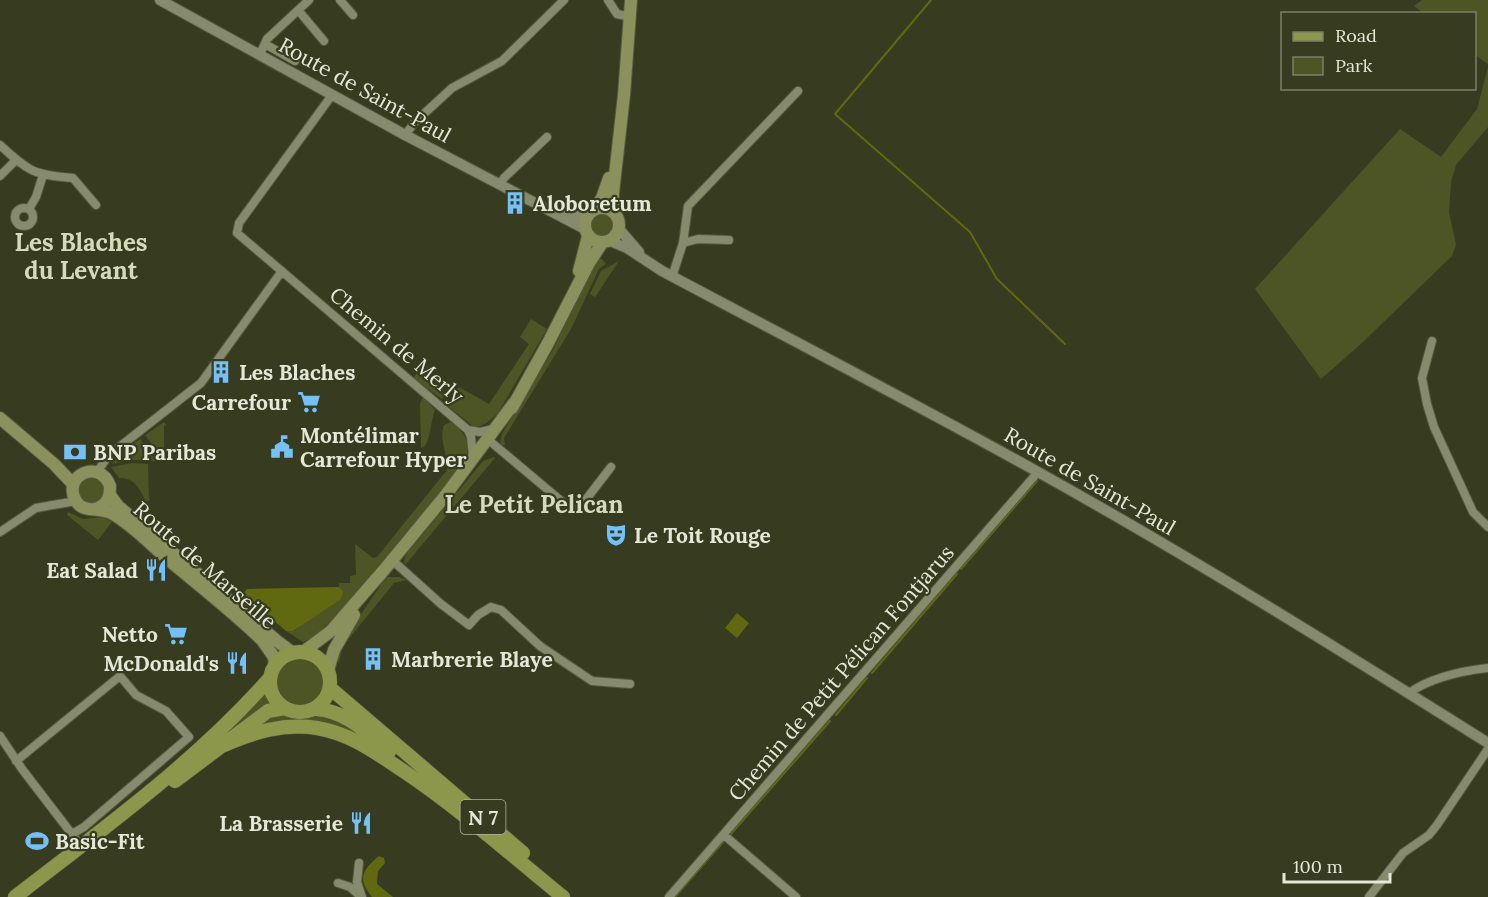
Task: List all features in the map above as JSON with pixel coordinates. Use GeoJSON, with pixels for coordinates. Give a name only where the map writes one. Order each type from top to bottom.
{"type":"FeatureCollection","features":[{"type":"Feature","properties":{"kind":"main road"},"geometry":{"type":"LineString","coordinates":[[15,897],[170,776],[238,712],[286,655],[298,652],[331,631],[445,496],[470,470],[503,425],[573,292],[606,242],[616,236],[619,229],[619,221],[613,212],[613,193],[624,95],[631,0]]}},
{"type":"Feature","properties":{"kind":"main road"},"geometry":{"type":"LineString","coordinates":[[573,292],[587,233],[585,222],[607,186],[617,148]]}},
{"type":"Feature","properties":{"kind":"main road"},"geometry":{"type":"LineString","coordinates":[[591,212],[602,208],[613,212]]}},
{"type":"Feature","properties":{"kind":"main road"},"geometry":{"type":"LineString","coordinates":[[587,233],[594,241],[606,242]]}},
{"type":"Feature","properties":{"kind":"main road"},"geometry":{"type":"LineString","coordinates":[[445,496],[514,402]]}},
{"type":"Feature","properties":{"kind":"main road"},"geometry":{"type":"LineString","coordinates":[[0,418],[54,464],[70,483],[86,472],[98,472],[108,482],[110,495],[105,503],[95,509],[84,508],[76,501],[72,490],[77,479]]}},
{"type":"Feature","properties":{"kind":"main road","name":"Route de Marseille"},"geometry":{"type":"LineString","coordinates":[[110,495],[118,506],[277,641],[298,652]]}},
{"type":"Feature","properties":{"kind":"main road","name":"Route de Marseille"},"geometry":{"type":"LineString","coordinates":[[95,509],[116,516],[247,626],[268,648],[273,657],[272,672]]}},
{"type":"Feature","properties":{"kind":"main road"},"geometry":{"type":"LineString","coordinates":[[224,745],[268,711],[285,708],[301,713],[316,709],[324,702],[330,688],[328,670],[334,650],[342,634],[388,565]]}},
{"type":"Feature","properties":{"kind":"main road"},"geometry":{"type":"LineString","coordinates":[[298,652],[318,658],[328,670]]}},
{"type":"Feature","properties":{"kind":"main road"},"geometry":{"type":"LineString","coordinates":[[272,672],[273,695],[285,708]]}},
{"type":"Feature","properties":{"kind":"main road","name":"N 7"},"geometry":{"type":"LineString","coordinates":[[330,688],[574,897]]}},
{"type":"Feature","properties":{"kind":"main road","name":"N 7"},"geometry":{"type":"LineString","coordinates":[[316,709],[336,712],[351,720],[563,897]]}},
{"type":"Feature","properties":{"kind":"main road"},"geometry":{"type":"LineString","coordinates":[[207,758],[208,746],[236,718],[238,712]]}},
{"type":"Feature","properties":{"kind":"main road","name":"N 7"},"geometry":{"type":"LineString","coordinates":[[26,897],[224,745],[253,733],[276,728],[316,728],[357,741],[434,791]]}},
{"type":"Feature","properties":{"kind":"street","name":"Route de Saint-Paul"},"geometry":{"type":"LineString","coordinates":[[160,0],[405,135],[553,212],[587,233]]}},
{"type":"Feature","properties":{"kind":"street"},"geometry":{"type":"LineString","coordinates":[[260,54],[265,44],[309,0]]}},
{"type":"Feature","properties":{"kind":"street"},"geometry":{"type":"LineString","coordinates":[[340,0],[353,15]]}},
{"type":"Feature","properties":{"kind":"street"},"geometry":{"type":"LineString","coordinates":[[405,135],[415,122],[452,88],[502,61],[564,0]]}},
{"type":"Feature","properties":{"kind":"street"},"geometry":{"type":"LineString","coordinates":[[608,0],[617,14],[631,17]]}},
{"type":"Feature","properties":{"kind":"street"},"geometry":{"type":"LineString","coordinates":[[298,10],[324,41]]}},
{"type":"Feature","properties":{"kind":"street"},"geometry":{"type":"LineString","coordinates":[[265,44],[295,61]]}},
{"type":"Feature","properties":{"kind":"street"},"geometry":{"type":"LineString","coordinates":[[667,274],[683,243],[688,206],[798,91]]}},
{"type":"Feature","properties":{"kind":"street","name":"Chemin de Merly"},"geometry":{"type":"LineString","coordinates":[[332,95],[243,217],[236,230],[237,233],[468,429],[473,456]]}},
{"type":"Feature","properties":{"kind":"street"},"geometry":{"type":"LineString","coordinates":[[500,184],[547,137]]}},
{"type":"Feature","properties":{"kind":"street"},"geometry":{"type":"LineString","coordinates":[[0,145],[16,160],[43,176],[73,178],[96,205]]}},
{"type":"Feature","properties":{"kind":"street"},"geometry":{"type":"LineString","coordinates":[[0,176],[16,160]]}},
{"type":"Feature","properties":{"kind":"street"},"geometry":{"type":"LineString","coordinates":[[29,209],[43,176]]}},
{"type":"Feature","properties":{"kind":"street","name":"Route de Saint-Paul"},"geometry":{"type":"LineString","coordinates":[[553,212],[574,216],[591,212]]}},
{"type":"Feature","properties":{"kind":"street","name":"Route de Saint-Paul"},"geometry":{"type":"LineString","coordinates":[[619,229],[642,255],[667,274]]}},
{"type":"Feature","properties":{"kind":"street"},"geometry":{"type":"LineString","coordinates":[[683,243],[698,238],[729,240]]}},
{"type":"Feature","properties":{"kind":"street","name":"Route de Saint-Paul"},"geometry":{"type":"LineString","coordinates":[[606,242],[627,248],[667,274],[1038,472],[1272,609],[1488,743]]}},
{"type":"Feature","properties":{"kind":"street"},"geometry":{"type":"LineString","coordinates":[[98,472],[110,455],[201,383],[282,271]]}},
{"type":"Feature","properties":{"kind":"street"},"geometry":{"type":"LineString","coordinates":[[1432,341],[1422,378],[1426,404],[1434,428],[1473,512],[1488,527]]}},
{"type":"Feature","properties":{"kind":"street"},"geometry":{"type":"LineString","coordinates":[[468,429],[480,432],[493,429]]}},
{"type":"Feature","properties":{"kind":"street"},"geometry":{"type":"LineString","coordinates":[[491,442],[572,510],[581,506],[611,467]]}},
{"type":"Feature","properties":{"kind":"street","name":"Chemin de Petit Pélican Fontjarus"},"geometry":{"type":"LineString","coordinates":[[669,897],[1038,472]]}},
{"type":"Feature","properties":{"kind":"street"},"geometry":{"type":"LineString","coordinates":[[0,532],[36,508],[76,501]]}},
{"type":"Feature","properties":{"kind":"street"},"geometry":{"type":"LineString","coordinates":[[388,565],[469,625],[477,615],[491,607],[501,610],[540,646],[592,681],[630,684]]}},
{"type":"Feature","properties":{"kind":"street"},"geometry":{"type":"LineString","coordinates":[[1409,693],[1422,685],[1466,670],[1488,668]]}},
{"type":"Feature","properties":{"kind":"street"},"geometry":{"type":"LineString","coordinates":[[16,760],[120,676],[136,695],[166,711],[189,737],[84,827],[72,834]]}},
{"type":"Feature","properties":{"kind":"street"},"geometry":{"type":"LineString","coordinates":[[0,736],[81,846]]}},
{"type":"Feature","properties":{"kind":"street"},"geometry":{"type":"LineString","coordinates":[[1369,897],[1403,853],[1429,835],[1488,749]]}},
{"type":"Feature","properties":{"kind":"street"},"geometry":{"type":"LineString","coordinates":[[724,835],[796,897]]}},
{"type":"Feature","properties":{"kind":"street"},"geometry":{"type":"LineString","coordinates":[[359,863],[357,882],[361,897]]}},
{"type":"Feature","properties":{"kind":"street"},"geometry":{"type":"LineString","coordinates":[[338,883],[350,887],[361,897]]}},
{"type":"Feature","properties":{"kind":"green space"},"geometry":{"type":"Polygon","coordinates":[[[1422,0],[1488,0],[1488,64],[1476,56],[1476,12],[1422,12],[1414,6],[1422,0]]]}},
{"type":"Feature","properties":{"kind":"green space"},"geometry":{"type":"Polygon","coordinates":[[[1488,67],[1488,127],[1456,165],[1451,182],[1449,212],[1456,245],[1452,256],[1321,379],[1255,289],[1400,129],[1441,157],[1477,109],[1488,67]]]}},
{"type":"Feature","properties":{"kind":"green space"},"geometry":{"type":"Polygon","coordinates":[[[602,215],[610,218],[613,226],[610,234],[602,237],[594,234],[591,226],[594,218],[602,215]]]}},
{"type":"Feature","properties":{"kind":"green space"},"geometry":{"type":"Polygon","coordinates":[[[597,257],[606,264],[599,269],[571,329],[504,438],[505,445],[502,445],[500,441],[502,434],[553,350],[597,257]]]}},
{"type":"Feature","properties":{"kind":"green space"},"geometry":{"type":"Polygon","coordinates":[[[619,261],[595,297],[590,294],[601,271],[619,261]]]}},
{"type":"Feature","properties":{"kind":"green space"},"geometry":{"type":"Polygon","coordinates":[[[531,319],[547,329],[498,413],[484,424],[473,426],[447,405],[459,387],[489,404],[529,344],[520,337],[531,319]]]}},
{"type":"Feature","properties":{"kind":"green space"},"geometry":{"type":"Polygon","coordinates":[[[418,372],[447,394],[442,399],[413,378],[418,372]]]}},
{"type":"Feature","properties":{"kind":"green space"},"geometry":{"type":"Polygon","coordinates":[[[423,397],[435,410],[428,438],[424,447],[421,448],[420,403],[423,397]]]}},
{"type":"Feature","properties":{"kind":"green space"},"geometry":{"type":"Polygon","coordinates":[[[164,422],[166,425],[164,426],[164,454],[160,455],[145,435],[164,422]]]}},
{"type":"Feature","properties":{"kind":"green space"},"geometry":{"type":"Polygon","coordinates":[[[451,422],[465,438],[467,459],[340,612],[314,637],[303,642],[286,631],[294,631],[343,591],[339,583],[350,583],[350,576],[356,575],[355,544],[373,558],[377,557],[447,470],[442,431],[444,425],[451,422]]]}},
{"type":"Feature","properties":{"kind":"green space"},"geometry":{"type":"Polygon","coordinates":[[[140,439],[157,461],[132,460],[112,464],[121,453],[140,439]]]}},
{"type":"Feature","properties":{"kind":"green space"},"geometry":{"type":"Polygon","coordinates":[[[494,457],[405,565],[407,553],[483,461],[494,457]]]}},
{"type":"Feature","properties":{"kind":"green space"},"geometry":{"type":"Polygon","coordinates":[[[132,463],[148,464],[149,501],[146,501],[133,482],[119,478],[111,467],[132,463]]]}},
{"type":"Feature","properties":{"kind":"green space"},"geometry":{"type":"Polygon","coordinates":[[[92,478],[101,482],[105,491],[101,500],[92,504],[83,500],[79,491],[83,482],[92,478]]]}},
{"type":"Feature","properties":{"kind":"green space"},"geometry":{"type":"Polygon","coordinates":[[[68,512],[83,519],[103,517],[112,522],[98,540],[67,515],[68,512]]]}},
{"type":"Feature","properties":{"kind":"green space"},"geometry":{"type":"Polygon","coordinates":[[[386,577],[399,577],[407,580],[394,583],[343,646],[339,662],[337,661],[341,644],[386,577]]]}},
{"type":"Feature","properties":{"kind":"green space"},"geometry":{"type":"Polygon","coordinates":[[[295,658],[305,658],[317,665],[324,677],[324,687],[317,699],[305,706],[295,706],[280,695],[276,687],[276,677],[287,662],[295,658]]]}},
{"type":"Feature","properties":{"kind":"green space"},"geometry":{"type":"Polygon","coordinates":[[[263,691],[271,706],[211,746],[263,691]]]}},
{"type":"Feature","properties":{"kind":"green space"},"geometry":{"type":"Polygon","coordinates":[[[279,712],[302,717],[322,712],[333,713],[395,761],[352,735],[257,728],[258,720],[279,712]]]}},
{"type":"Feature","properties":{"kind":"shaded area"},"geometry":{"type":"Polygon","coordinates":[[[339,587],[343,591],[341,599],[293,631],[286,631],[244,593],[247,589],[339,587]]]}},
{"type":"Feature","properties":{"kind":"shaded area"},"geometry":{"type":"Polygon","coordinates":[[[737,613],[749,623],[737,638],[725,628],[737,613]]]}},
{"type":"Feature","properties":{"kind":"shaded area"},"geometry":{"type":"Polygon","coordinates":[[[379,856],[384,858],[385,863],[378,871],[377,884],[393,897],[372,897],[364,885],[365,870],[379,856]]]}},
{"type":"Feature","properties":{"kind":"waterway"},"geometry":{"type":"LineString","coordinates":[[931,0],[835,114],[970,232],[997,279],[1065,344]]}},
{"type":"Feature","properties":{"kind":"waterway"},"geometry":{"type":"LineString","coordinates":[[961,569],[1037,481]]}},
{"type":"Feature","properties":{"kind":"waterway"},"geometry":{"type":"LineString","coordinates":[[872,673],[957,574]]}},
{"type":"Feature","properties":{"kind":"waterway"},"geometry":{"type":"LineString","coordinates":[[836,715],[867,678]]}},
{"type":"Feature","properties":{"kind":"waterway"},"geometry":{"type":"LineString","coordinates":[[730,835],[830,721]]}},
{"type":"Feature","properties":{"kind":"waterway"},"geometry":{"type":"LineString","coordinates":[[675,897],[723,842]]}},
{"type":"Feature","properties":{"kind":"place","name":"Aloboretum"},"geometry":{"type":"Point","coordinates":[515,203]}},
{"type":"Feature","properties":{"kind":"place","name":"Les Blaches"},"geometry":{"type":"Point","coordinates":[221,372]}},
{"type":"Feature","properties":{"kind":"place","name":"Carrefour"},"geometry":{"type":"Point","coordinates":[309,402]}},
{"type":"Feature","properties":{"kind":"place","name":"Montélimar Carrefour Hyper"},"geometry":{"type":"Point","coordinates":[282,447]}},
{"type":"Feature","properties":{"kind":"place","name":"BNP Paribas"},"geometry":{"type":"Point","coordinates":[75,452]}},
{"type":"Feature","properties":{"kind":"place","name":"Le Toit Rouge"},"geometry":{"type":"Point","coordinates":[616,535]}},
{"type":"Feature","properties":{"kind":"place","name":"Eat Salad"},"geometry":{"type":"Point","coordinates":[156,570]}},
{"type":"Feature","properties":{"kind":"place","name":"Netto"},"geometry":{"type":"Point","coordinates":[176,634]}},
{"type":"Feature","properties":{"kind":"place","name":"Marbrerie Blaye"},"geometry":{"type":"Point","coordinates":[373,659]}},
{"type":"Feature","properties":{"kind":"place","name":"McDonald's"},"geometry":{"type":"Point","coordinates":[237,663]}},
{"type":"Feature","properties":{"kind":"place","name":"La Brasserie"},"geometry":{"type":"Point","coordinates":[361,823]}},
{"type":"Feature","properties":{"kind":"place","name":"Basic-Fit"},"geometry":{"type":"Point","coordinates":[37,841]}},
{"type":"Feature","properties":{"kind":"district","name":"Les Blaches du Levant"},"geometry":{"type":"Point","coordinates":[81,256]}},
{"type":"Feature","properties":{"kind":"district","name":"Le Petit Pelican"},"geometry":{"type":"Point","coordinates":[534,504]}}]}
